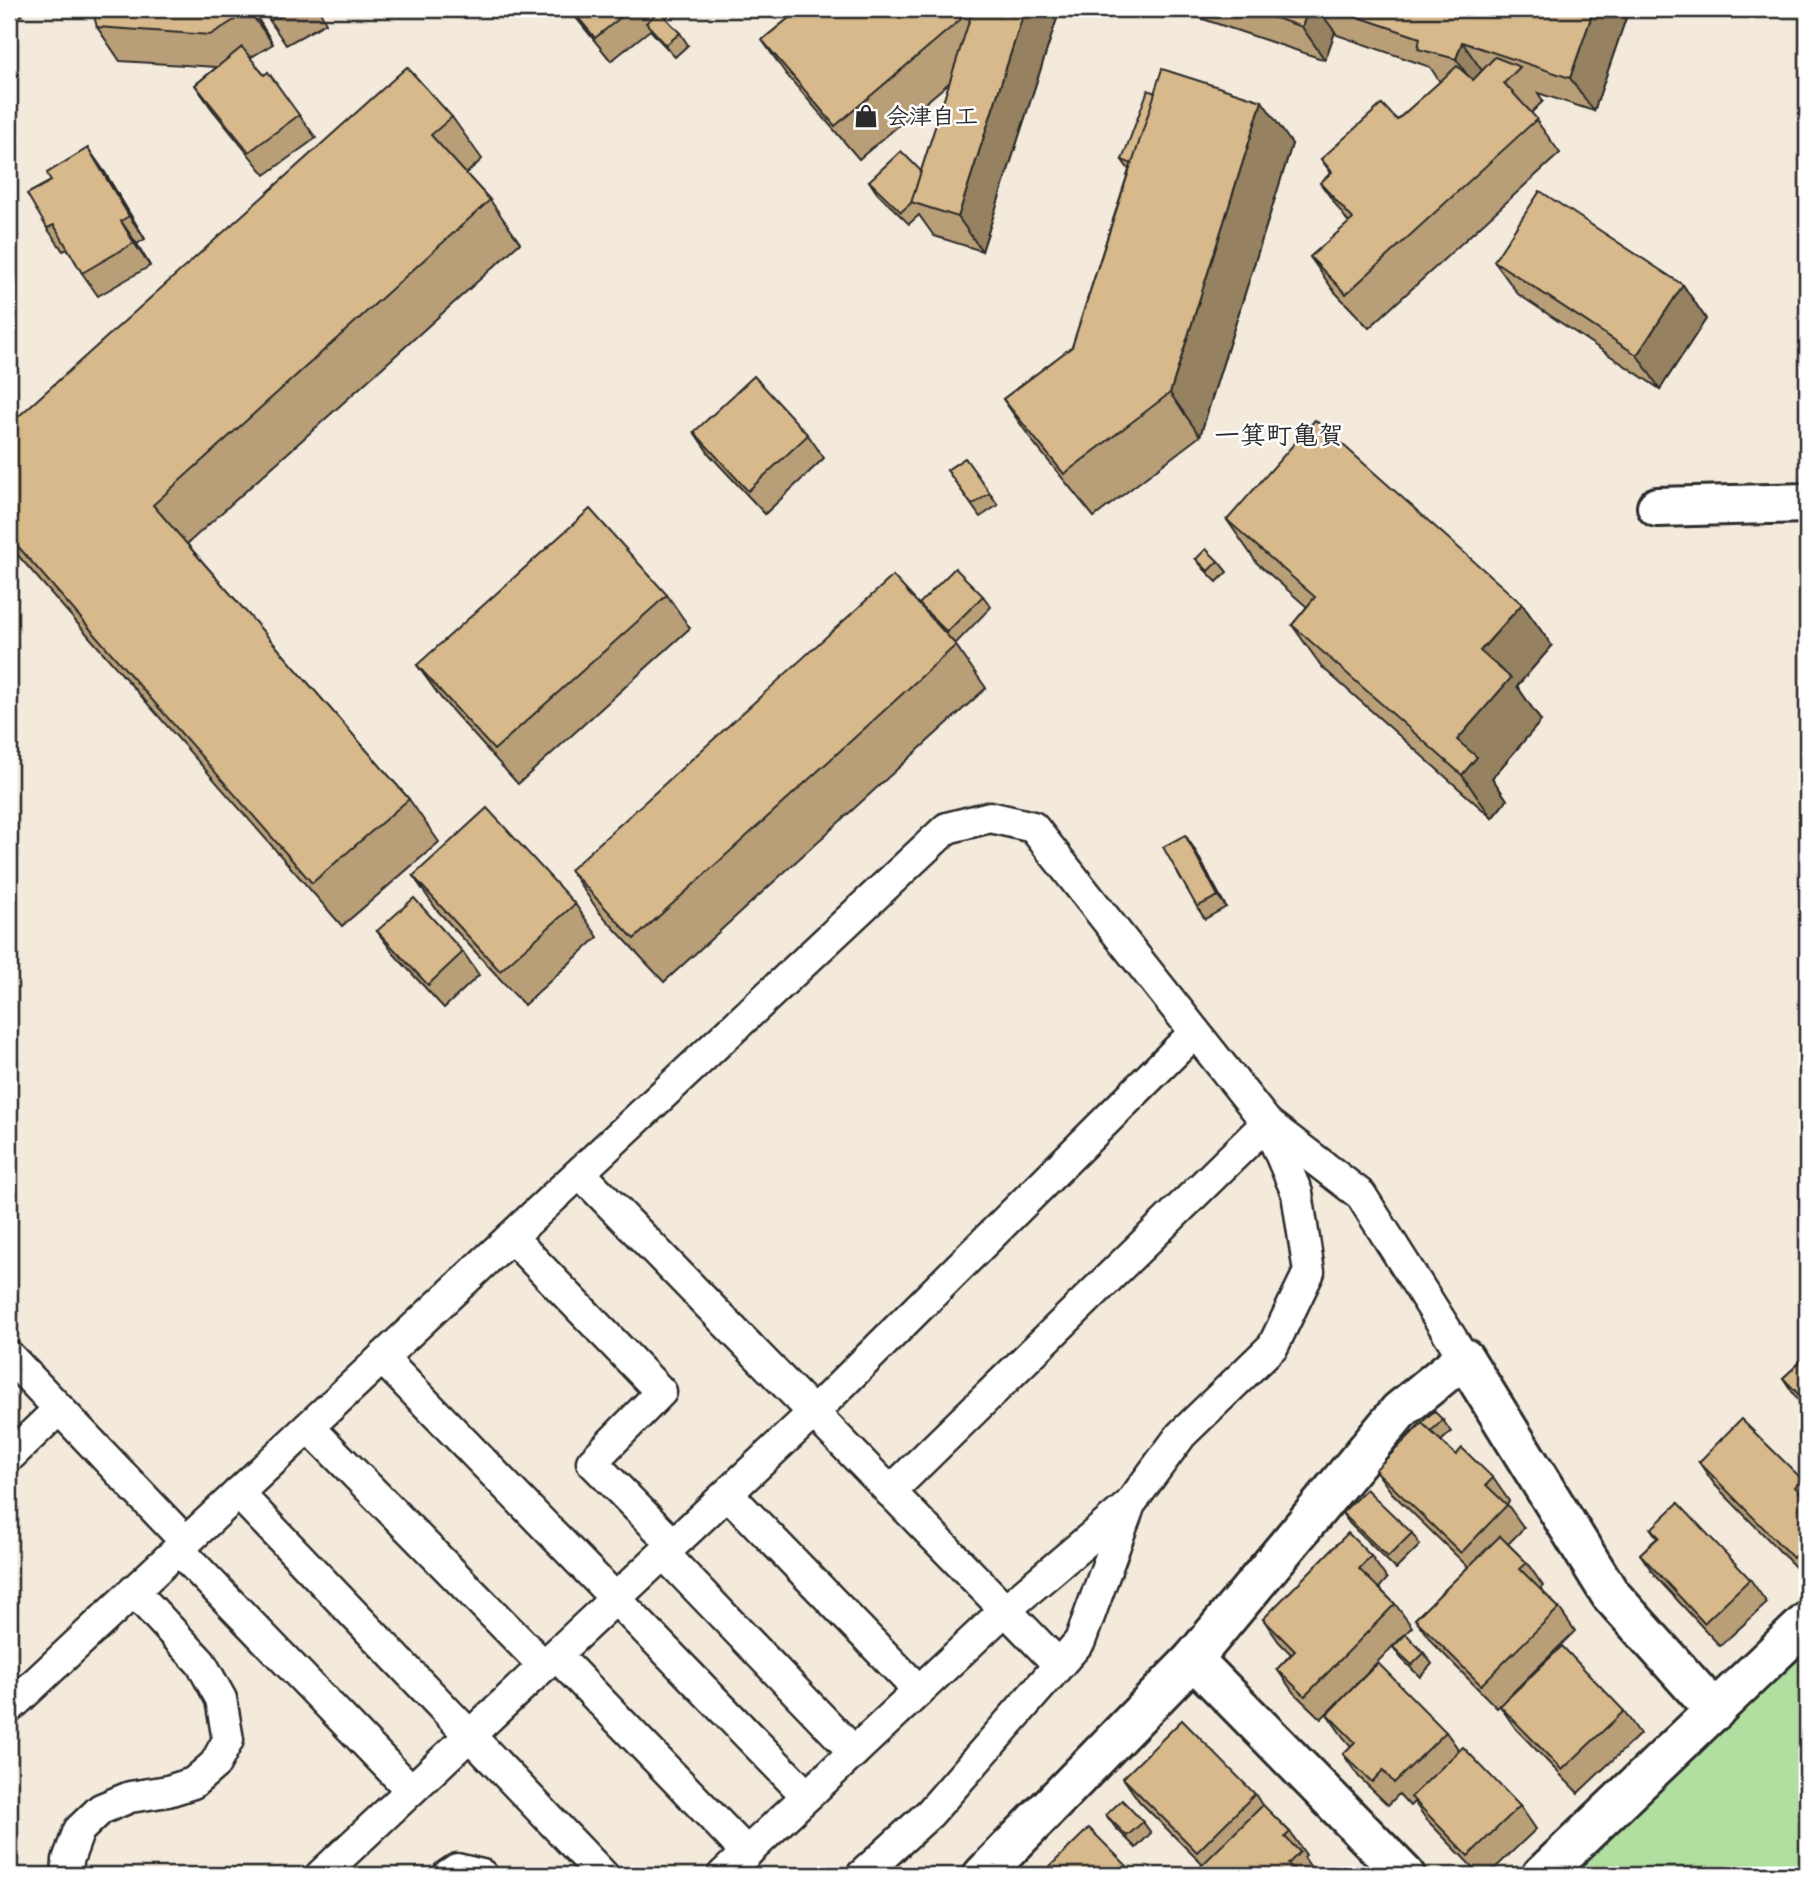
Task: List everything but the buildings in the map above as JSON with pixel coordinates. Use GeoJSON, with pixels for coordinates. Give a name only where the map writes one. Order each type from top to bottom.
{"type":"FeatureCollection","features":[{"type":"Feature","properties":{"kind":"street"},"geometry":{"type":"LineString","coordinates":[[1657,507],[1807,503]]}},
{"type":"Feature","properties":{"kind":"street"},"geometry":{"type":"LineString","coordinates":[[983,1875],[1193,1659],[1399,1411],[1464,1358],[1610,1594],[1715,1711]]}},
{"type":"Feature","properties":{"kind":"street"},"geometry":{"type":"LineString","coordinates":[[1542,1875],[1807,1622]]}},
{"type":"Feature","properties":{"kind":"street"},"geometry":{"type":"LineString","coordinates":[[1193,1659],[1405,1875]]}},
{"type":"Feature","properties":{"kind":"lane"},"geometry":{"type":"LineString","coordinates":[[9,1708],[947,828],[990,817],[1033,827],[1267,1124],[1297,1192],[1309,1272],[1273,1346],[1181,1435],[1130,1504],[1005,1610],[723,1875]]}},
{"type":"Feature","properties":{"kind":"lane"},"geometry":{"type":"LineString","coordinates":[[321,1875],[813,1413],[1195,1032]]}},
{"type":"Feature","properties":{"kind":"lane"},"geometry":{"type":"LineString","coordinates":[[1267,1124],[1361,1195],[1464,1358]]}},
{"type":"Feature","properties":{"kind":"lane"},"geometry":{"type":"LineString","coordinates":[[890,1492],[1267,1124]]}},
{"type":"Feature","properties":{"kind":"lane"},"geometry":{"type":"LineString","coordinates":[[580,1173],[1059,1665]]}},
{"type":"Feature","properties":{"kind":"lane"},"geometry":{"type":"LineString","coordinates":[[511,1237],[661,1392],[593,1462],[854,1752]]}},
{"type":"Feature","properties":{"kind":"lane"},"geometry":{"type":"LineString","coordinates":[[9,1356],[182,1546],[411,1790]]}},
{"type":"Feature","properties":{"kind":"lane"},"geometry":{"type":"LineString","coordinates":[[382,1358],[807,1796]]}},
{"type":"Feature","properties":{"kind":"lane"},"geometry":{"type":"LineString","coordinates":[[9,1457],[59,1409]]}},
{"type":"Feature","properties":{"kind":"lane"},"geometry":{"type":"LineString","coordinates":[[309,1427],[747,1853]]}},
{"type":"Feature","properties":{"kind":"lane"},"geometry":{"type":"LineString","coordinates":[[238,1493],[603,1875]]}},
{"type":"Feature","properties":{"kind":"lane"},"geometry":{"type":"LineString","coordinates":[[728,1494],[919,1691]]}},
{"type":"Feature","properties":{"kind":"lane"},"geometry":{"type":"LineString","coordinates":[[862,1875],[930,1813],[1080,1641],[1130,1504]]}},
{"type":"Feature","properties":{"kind":"lane"},"geometry":{"type":"LineString","coordinates":[[67,1875],[68,1860],[79,1830],[101,1809],[130,1797],[168,1791],[193,1783],[215,1764],[228,1740],[221,1699],[201,1663],[134,1591]]}},
{"type":"Feature","properties":{"kind":"lane"},"geometry":{"type":"LineString","coordinates":[[448,1875],[457,1869],[482,1875]]}},
{"type":"Feature","properties":{"kind":"green space"},"geometry":{"type":"Polygon","coordinates":[[[1807,1641],[1807,1875],[1560,1875],[1807,1641]]]}},
{"type":"Feature","properties":{"kind":"place","name":"会津自工"},"geometry":{"type":"Point","coordinates":[866,116]}},
{"type":"Feature","properties":{"kind":"district","name":"一箕町亀賀"},"geometry":{"type":"Point","coordinates":[1279,435]}}]}
